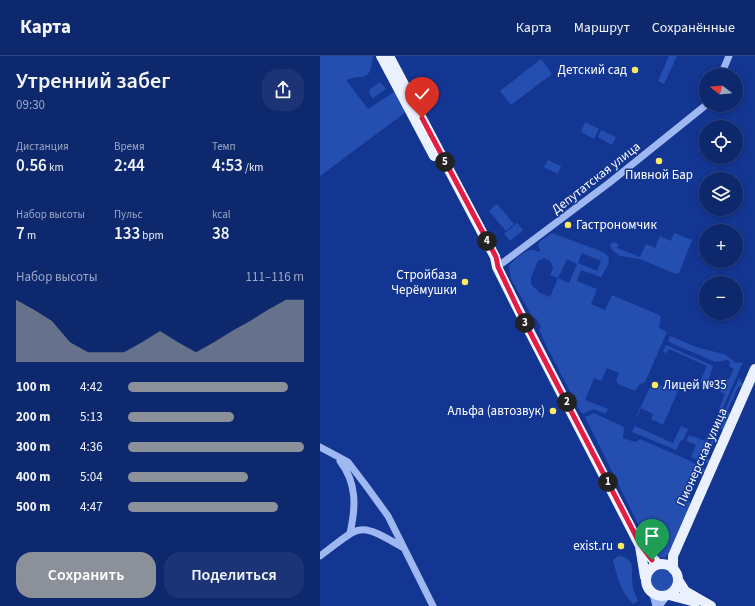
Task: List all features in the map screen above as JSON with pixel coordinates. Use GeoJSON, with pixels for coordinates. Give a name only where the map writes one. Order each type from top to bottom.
{"type":"FeatureCollection","features":[{"type":"Feature","properties":{"kind":"main road"},"geometry":{"type":"LineString","coordinates":[[381,56],[490,259],[498,267]]}},
{"type":"Feature","properties":{"kind":"main road"},"geometry":{"type":"LineString","coordinates":[[389,56],[496,257],[498,267],[640,544],[646,577],[646,586],[653,594],[658,596],[668,595],[706,606]]}},
{"type":"Feature","properties":{"kind":"main road","name":"Пионерская улица"},"geometry":{"type":"LineString","coordinates":[[674,569],[673,556],[755,369]]}},
{"type":"Feature","properties":{"kind":"main road"},"geometry":{"type":"LineString","coordinates":[[640,544],[660,564],[674,569],[678,580],[685,591],[711,606]]}},
{"type":"Feature","properties":{"kind":"main road"},"geometry":{"type":"LineString","coordinates":[[646,577],[648,570],[673,556]]}},
{"type":"Feature","properties":{"kind":"main road"},"geometry":{"type":"LineString","coordinates":[[668,595],[676,587],[678,580]]}},
{"type":"Feature","properties":{"kind":"street"},"geometry":{"type":"LineString","coordinates":[[724,68],[730,56]]}},
{"type":"Feature","properties":{"kind":"street","name":"Депутатская улица"},"geometry":{"type":"LineString","coordinates":[[498,267],[609,183],[699,111]]}},
{"type":"Feature","properties":{"kind":"street"},"geometry":{"type":"LineString","coordinates":[[320,447],[348,462],[388,516],[433,606]]}},
{"type":"Feature","properties":{"kind":"street"},"geometry":{"type":"LineString","coordinates":[[331,452],[346,469],[352,483],[355,499],[350,533]]}},
{"type":"Feature","properties":{"kind":"street"},"geometry":{"type":"LineString","coordinates":[[320,556],[350,533],[360,529],[370,530],[403,547]]}},
{"type":"Feature","properties":{"kind":"street"},"geometry":{"type":"LineString","coordinates":[[653,594],[656,606]]}},
{"type":"Feature","properties":{"kind":"street"},"geometry":{"type":"LineString","coordinates":[[659,606],[668,595]]}},
{"type":"Feature","properties":{"kind":"shaded area"},"geometry":{"type":"Polygon","coordinates":[[[320,56],[373,56],[372,65],[368,74],[346,80],[368,109],[394,92],[397,93],[406,112],[320,176],[320,56]]]}},
{"type":"Feature","properties":{"kind":"shaded area"},"geometry":{"type":"Polygon","coordinates":[[[669,56],[677,56],[664,84],[658,81],[669,56]]]}},
{"type":"Feature","properties":{"kind":"shaded area"},"geometry":{"type":"Polygon","coordinates":[[[541,59],[552,74],[511,105],[500,91],[541,59]]]}},
{"type":"Feature","properties":{"kind":"shaded area"},"geometry":{"type":"Polygon","coordinates":[[[380,82],[386,89],[373,98],[370,95],[369,90],[380,82]]]}},
{"type":"Feature","properties":{"kind":"shaded area"},"geometry":{"type":"Polygon","coordinates":[[[585,122],[599,129],[594,139],[581,132],[585,122]]]}},
{"type":"Feature","properties":{"kind":"shaded area"},"geometry":{"type":"Polygon","coordinates":[[[601,130],[616,137],[612,145],[598,137],[601,130]]]}},
{"type":"Feature","properties":{"kind":"shaded area"},"geometry":{"type":"Polygon","coordinates":[[[548,160],[561,166],[558,174],[544,167],[548,160]]]}},
{"type":"Feature","properties":{"kind":"shaded area"},"geometry":{"type":"Polygon","coordinates":[[[497,204],[514,224],[506,231],[489,211],[497,204]]]}},
{"type":"Feature","properties":{"kind":"shaded area"},"geometry":{"type":"Polygon","coordinates":[[[517,223],[523,230],[510,241],[504,234],[517,223]]]}},
{"type":"Feature","properties":{"kind":"shaded area"},"geometry":{"type":"Polygon","coordinates":[[[552,233],[603,252],[609,257],[608,265],[601,277],[581,270],[577,281],[597,289],[591,304],[605,310],[612,295],[661,316],[659,328],[667,332],[645,382],[640,384],[635,391],[618,384],[616,381],[619,373],[607,368],[601,381],[594,378],[585,400],[608,409],[606,414],[593,409],[583,414],[580,411],[544,341],[539,329],[541,327],[536,318],[533,318],[511,279],[509,266],[518,257],[526,252],[531,250],[538,252],[541,251],[538,246],[539,242],[552,233]],[[582,253],[578,263],[597,271],[601,261],[582,253]],[[544,258],[538,261],[531,277],[531,284],[540,293],[550,297],[558,278],[550,275],[553,268],[550,261],[544,258]],[[567,259],[558,278],[569,283],[577,264],[567,259]]]}},
{"type":"Feature","properties":{"kind":"shaded area"},"geometry":{"type":"Polygon","coordinates":[[[674,233],[692,240],[679,273],[676,274],[640,259],[620,256],[612,250],[610,245],[614,242],[619,244],[617,248],[640,257],[646,244],[655,248],[660,236],[671,241],[674,233]]]}},
{"type":"Feature","properties":{"kind":"shaded area"},"geometry":{"type":"Polygon","coordinates":[[[670,336],[699,348],[724,354],[736,363],[743,362],[721,412],[718,411],[725,394],[720,392],[726,379],[729,379],[734,369],[729,366],[730,362],[728,360],[715,362],[671,343],[668,341],[670,336]]]}},
{"type":"Feature","properties":{"kind":"shaded area"},"geometry":{"type":"Polygon","coordinates":[[[666,345],[713,366],[707,385],[700,382],[707,366],[669,349],[666,353],[663,352],[666,345]]]}},
{"type":"Feature","properties":{"kind":"shaded area"},"geometry":{"type":"Polygon","coordinates":[[[739,378],[744,386],[738,387],[727,412],[732,414],[724,430],[720,429],[706,458],[711,461],[707,463],[702,462],[739,378]]]}},
{"type":"Feature","properties":{"kind":"shaded area"},"geometry":{"type":"Polygon","coordinates":[[[714,380],[721,383],[717,391],[713,389],[712,384],[714,380]]]}},
{"type":"Feature","properties":{"kind":"shaded area"},"geometry":{"type":"Polygon","coordinates":[[[652,383],[678,391],[663,425],[651,419],[653,414],[641,408],[636,417],[652,383]]]}},
{"type":"Feature","properties":{"kind":"shaded area"},"geometry":{"type":"Polygon","coordinates":[[[594,413],[624,427],[623,438],[635,442],[640,439],[705,469],[705,473],[700,471],[688,501],[692,504],[671,552],[664,558],[657,557],[651,550],[585,417],[594,413]]]}},
{"type":"Feature","properties":{"kind":"shaded area"},"geometry":{"type":"Polygon","coordinates":[[[712,425],[715,426],[699,461],[691,457],[696,445],[686,441],[689,435],[705,441],[712,425]]]}},
{"type":"Feature","properties":{"kind":"shaded area"},"geometry":{"type":"Polygon","coordinates":[[[635,426],[673,443],[681,426],[688,429],[683,441],[681,440],[676,450],[632,432],[635,426]]]}},
{"type":"Feature","properties":{"kind":"shaded area"},"geometry":{"type":"Polygon","coordinates":[[[618,556],[630,561],[632,567],[633,585],[638,601],[633,604],[622,589],[618,578],[613,560],[618,556]]]}},
{"type":"Feature","properties":{"kind":"shaded area"},"geometry":{"type":"Polygon","coordinates":[[[661,569],[669,573],[673,581],[669,589],[661,593],[653,589],[649,581],[653,573],[661,569]]]}},
{"type":"Feature","properties":{"kind":"place","name":"Детский сад"},"geometry":{"type":"Point","coordinates":[635,70]}},
{"type":"Feature","properties":{"kind":"place","name":"Пивной Бар"},"geometry":{"type":"Point","coordinates":[659,161]}},
{"type":"Feature","properties":{"kind":"place","name":"Гастрономчик"},"geometry":{"type":"Point","coordinates":[568,225]}},
{"type":"Feature","properties":{"kind":"place","name":"Стройбаза Черёмушки"},"geometry":{"type":"Point","coordinates":[465,282]}},
{"type":"Feature","properties":{"kind":"place","name":"Лицей №35"},"geometry":{"type":"Point","coordinates":[655,385]}},
{"type":"Feature","properties":{"kind":"place","name":"Альфа (автозвук)"},"geometry":{"type":"Point","coordinates":[553,411]}},
{"type":"Feature","properties":{"kind":"place","name":"exist.ru"},"geometry":{"type":"Point","coordinates":[621,546]}},
{"type":"Feature","properties":{"kind":"route"},"geometry":{"type":"LineString","coordinates":[[422,118],[496,257],[498,267],[519,311],[640,544],[652,560]]}}]}
